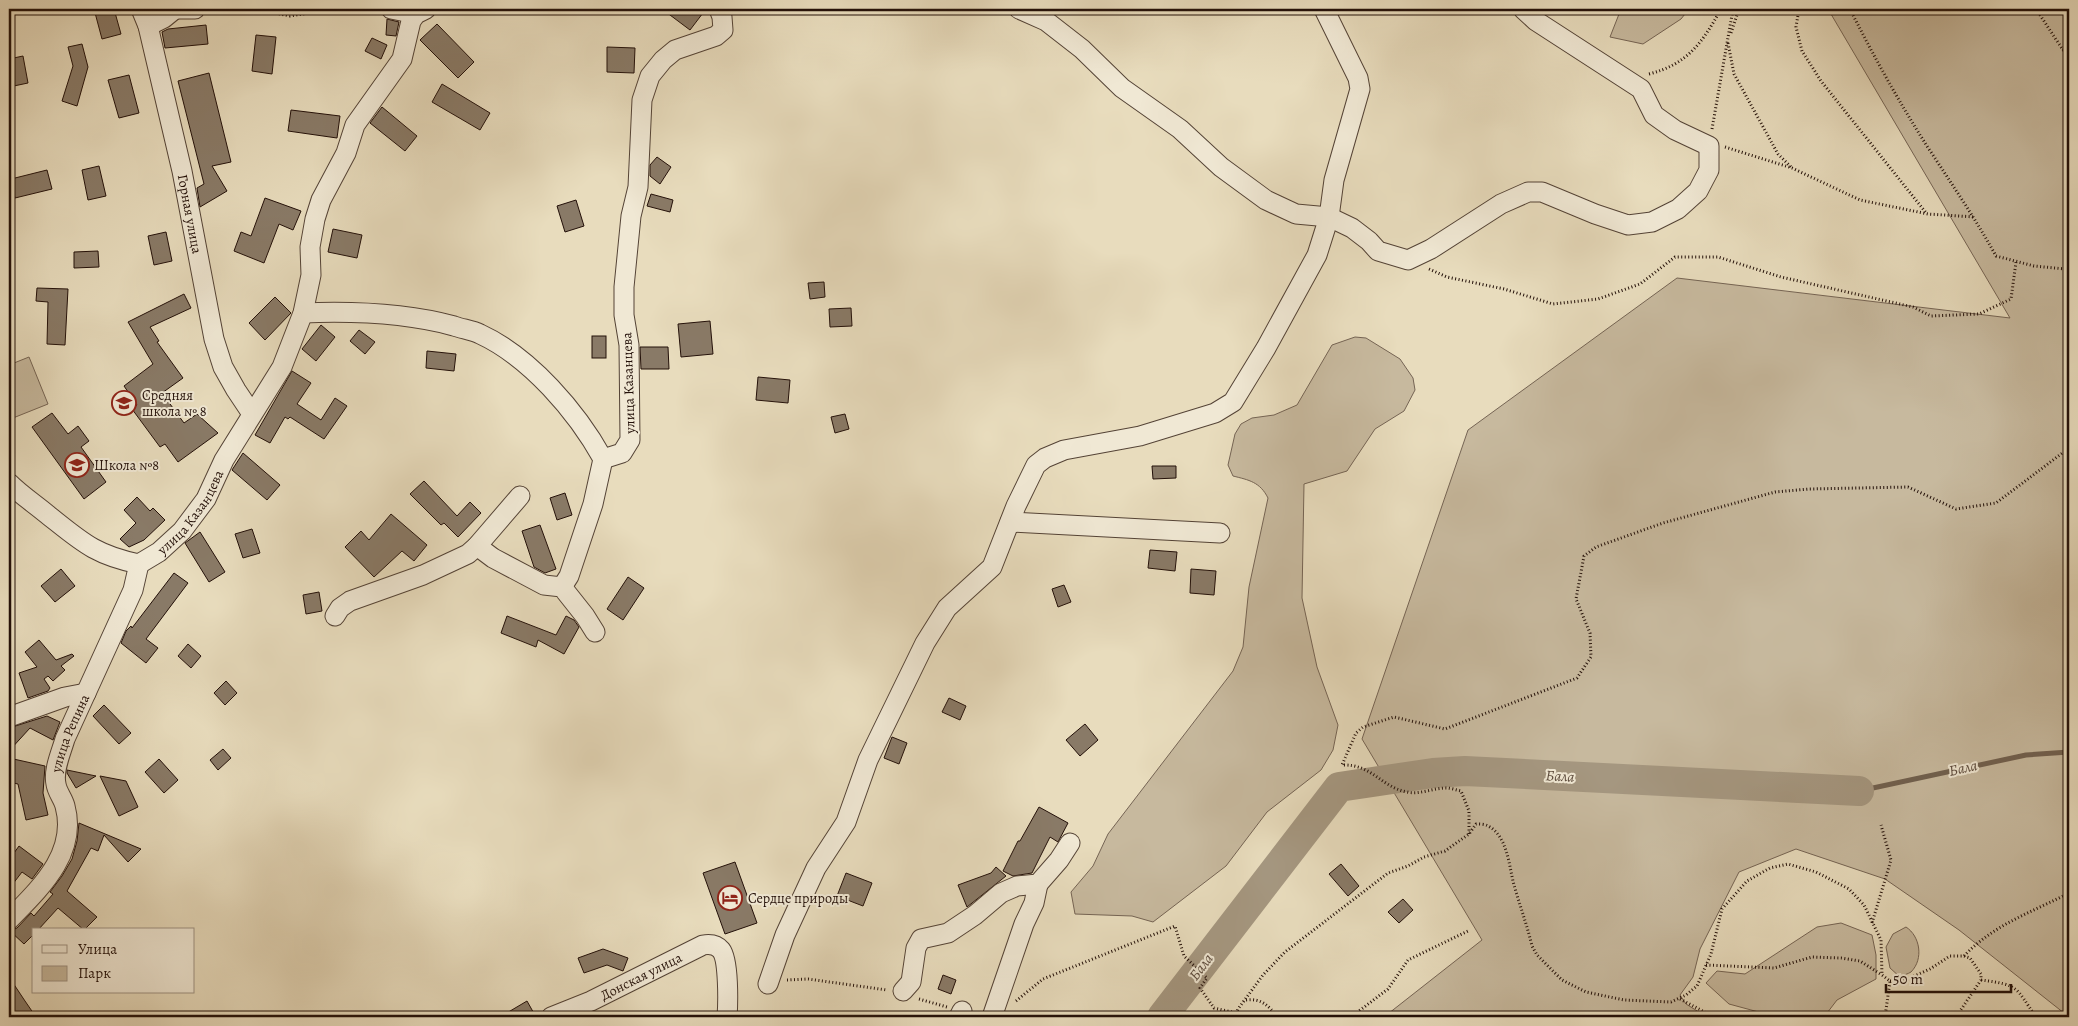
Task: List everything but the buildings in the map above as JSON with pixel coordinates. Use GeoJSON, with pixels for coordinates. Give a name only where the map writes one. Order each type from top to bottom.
{"type":"FeatureCollection","features":[{"type":"Feature","properties":{"kind":"street"},"geometry":{"type":"LineString","coordinates":[[145,17],[164,18],[175,9],[196,9]]}},
{"type":"Feature","properties":{"kind":"street"},"geometry":{"type":"LineString","coordinates":[[392,9],[421,11]]}},
{"type":"Feature","properties":{"kind":"street","name":"улица Казанцева"},"geometry":{"type":"LineString","coordinates":[[604,459],[622,453],[630,440],[629,345],[624,315],[624,287],[631,216],[638,188],[642,100],[650,76],[663,60],[675,50],[716,36],[723,30],[719,9]]}},
{"type":"Feature","properties":{"kind":"street"},"geometry":{"type":"LineString","coordinates":[[1019,9],[1046,21],[1082,49],[1122,88],[1180,129],[1212,160],[1256,194],[1276,206],[1296,214],[1329,217],[1352,228],[1369,241],[1378,251],[1408,260],[1432,249],[1501,204],[1528,192],[1542,192],[1594,214],[1628,225],[1652,222],[1678,209],[1698,191],[1709,170],[1709,146],[1675,130],[1654,115],[1642,89],[1536,21],[1523,9]]}},
{"type":"Feature","properties":{"kind":"street"},"geometry":{"type":"LineString","coordinates":[[768,984],[786,935],[816,868],[846,822],[868,760],[925,643],[947,608],[992,568],[1010,522],[1036,465],[1044,458],[1064,450],[1140,436],[1215,413],[1233,402],[1266,348],[1317,255],[1329,217],[1334,180],[1360,89],[1358,78],[1324,9]]}},
{"type":"Feature","properties":{"kind":"street","name":"улица Казанцева"},"geometry":{"type":"LineString","coordinates":[[139,564],[160,552],[182,531],[206,500],[224,460],[282,366],[303,313],[312,275],[310,247],[315,218],[321,200],[346,153],[356,125],[402,59],[411,21],[421,11]]}},
{"type":"Feature","properties":{"kind":"street","name":"Горная улица"},"geometry":{"type":"LineString","coordinates":[[145,17],[182,171],[214,339],[223,367],[252,414]]}},
{"type":"Feature","properties":{"kind":"street"},"geometry":{"type":"LineString","coordinates":[[303,313],[334,312],[430,320],[479,333],[507,350],[549,386],[589,434],[604,459],[594,504],[569,576],[562,587]]}},
{"type":"Feature","properties":{"kind":"street"},"geometry":{"type":"LineString","coordinates":[[9,484],[94,550],[116,559],[139,564]]}},
{"type":"Feature","properties":{"kind":"street"},"geometry":{"type":"LineString","coordinates":[[334,616],[340,608],[350,601],[438,568],[468,554],[478,546],[520,496]]}},
{"type":"Feature","properties":{"kind":"street"},"geometry":{"type":"LineString","coordinates":[[1010,522],[1220,533]]}},
{"type":"Feature","properties":{"kind":"street"},"geometry":{"type":"LineString","coordinates":[[478,546],[492,558],[544,586],[562,587],[595,632]]}},
{"type":"Feature","properties":{"kind":"street","name":"улица Репина"},"geometry":{"type":"LineString","coordinates":[[9,920],[54,870],[63,852],[67,837],[67,821],[65,805],[56,784],[57,763],[65,739],[133,590],[139,564]]}},
{"type":"Feature","properties":{"kind":"street"},"geometry":{"type":"LineString","coordinates":[[9,717],[57,700],[86,693]]}},
{"type":"Feature","properties":{"kind":"street"},"geometry":{"type":"LineString","coordinates":[[992,1017],[1024,924],[1034,903],[1038,884],[1059,860],[1070,843]]}},
{"type":"Feature","properties":{"kind":"street"},"geometry":{"type":"LineString","coordinates":[[903,991],[911,982],[916,948],[921,939],[948,933],[975,916],[1001,893],[1017,886],[1038,884]]}},
{"type":"Feature","properties":{"kind":"street","name":"Донская улица"},"geometry":{"type":"LineString","coordinates":[[551,1017],[591,1001],[702,946],[712,944],[720,949],[725,959],[729,998],[727,1017]]}},
{"type":"Feature","properties":{"kind":"path"},"geometry":{"type":"LineString","coordinates":[[255,9],[290,16],[334,9]]}},
{"type":"Feature","properties":{"kind":"path"},"geometry":{"type":"LineString","coordinates":[[1625,79],[1668,68],[1687,58],[1702,42],[1721,9]]}},
{"type":"Feature","properties":{"kind":"path"},"geometry":{"type":"LineString","coordinates":[[1733,9],[1709,146],[1731,148],[1792,168],[1860,200],[1928,214],[1975,217]]}},
{"type":"Feature","properties":{"kind":"path"},"geometry":{"type":"LineString","coordinates":[[1739,9],[1728,41],[1734,74],[1778,154],[1792,168]]}},
{"type":"Feature","properties":{"kind":"path"},"geometry":{"type":"LineString","coordinates":[[1799,9],[1796,27],[1802,50],[1821,81],[1928,214]]}},
{"type":"Feature","properties":{"kind":"path"},"geometry":{"type":"LineString","coordinates":[[1850,9],[1927,145],[1975,217],[1996,256],[2016,262],[2065,270],[2069,267]]}},
{"type":"Feature","properties":{"kind":"path"},"geometry":{"type":"LineString","coordinates":[[2036,9],[2063,50],[2069,41]]}},
{"type":"Feature","properties":{"kind":"path"},"geometry":{"type":"LineString","coordinates":[[1408,260],[1447,277],[1504,289],[1553,304],[1598,299],[1640,284],[1675,258],[1718,257],[1781,277],[1914,306],[1931,316],[1979,314],[2011,299],[2016,262]]}},
{"type":"Feature","properties":{"kind":"path"},"geometry":{"type":"LineString","coordinates":[[1469,834],[1469,811],[1461,791],[1448,787],[1409,793],[1386,783],[1379,777],[1354,765],[1342,765],[1356,733],[1363,727],[1394,716],[1445,729],[1578,678],[1592,657],[1590,633],[1576,598],[1584,556],[1596,547],[1663,523],[1775,492],[1809,489],[1908,487],[1956,509],[1996,503],[2069,448]]}},
{"type":"Feature","properties":{"kind":"path"},"geometry":{"type":"LineString","coordinates":[[1016,1002],[1043,978],[1175,926],[1184,956],[1208,978],[1200,988],[1214,1008],[1236,1015],[1263,975],[1285,952],[1388,873],[1408,866],[1424,857],[1445,851],[1469,834],[1476,824],[1488,825],[1499,838],[1510,862],[1514,884],[1532,946],[1537,955],[1562,980],[1586,992],[1624,1000],[1671,1002],[1680,998],[1697,986],[1706,965],[1722,909],[1747,881],[1770,868],[1788,864],[1816,872],[1848,889],[1864,905],[1881,940],[1882,975]]}},
{"type":"Feature","properties":{"kind":"path"},"geometry":{"type":"LineString","coordinates":[[1872,923],[1891,860],[1881,825]]}},
{"type":"Feature","properties":{"kind":"path"},"geometry":{"type":"LineString","coordinates":[[1964,956],[1978,940],[2003,924],[2069,893]]}},
{"type":"Feature","properties":{"kind":"path"},"geometry":{"type":"LineString","coordinates":[[1351,1017],[1388,989],[1408,960],[1470,930]]}},
{"type":"Feature","properties":{"kind":"path"},"geometry":{"type":"LineString","coordinates":[[1706,965],[1774,968],[1812,957],[1841,958],[1860,961],[1890,982],[1903,981],[1930,969],[1950,956],[1964,956],[1970,958],[1982,974],[1981,980],[1956,1017]]}},
{"type":"Feature","properties":{"kind":"path"},"geometry":{"type":"LineString","coordinates":[[768,984],[792,978],[903,991],[961,1014]]}},
{"type":"Feature","properties":{"kind":"path"},"geometry":{"type":"LineString","coordinates":[[1981,980],[2013,986],[2036,1017]]}},
{"type":"Feature","properties":{"kind":"path"},"geometry":{"type":"LineString","coordinates":[[1885,1017],[1890,982]]}},
{"type":"Feature","properties":{"kind":"path"},"geometry":{"type":"LineString","coordinates":[[1680,998],[1714,1017]]}},
{"type":"Feature","properties":{"kind":"path"},"geometry":{"type":"LineString","coordinates":[[1246,1000],[1254,999],[1266,1003],[1278,1017]]}},
{"type":"Feature","properties":{"kind":"green space"},"geometry":{"type":"Polygon","coordinates":[[[1621,9],[1689,9],[1681,19],[1643,44],[1610,37],[1621,9]]]}},
{"type":"Feature","properties":{"kind":"green space"},"geometry":{"type":"Polygon","coordinates":[[[1828,9],[2069,9],[2069,1017],[1959,930],[1885,879],[1796,849],[1739,872],[1700,949],[1693,977],[1680,995],[1686,1004],[1707,1017],[1384,1017],[1482,940],[1362,739],[1468,430],[1677,278],[2010,318],[1828,9]]]}},
{"type":"Feature","properties":{"kind":"green space"},"geometry":{"type":"Polygon","coordinates":[[[1355,337],[1366,338],[1400,359],[1413,378],[1415,390],[1404,411],[1375,429],[1347,471],[1304,484],[1302,598],[1317,667],[1338,725],[1333,750],[1321,770],[1267,812],[1226,866],[1153,922],[1132,916],[1075,914],[1071,892],[1093,866],[1108,834],[1233,671],[1243,647],[1249,587],[1268,498],[1258,485],[1249,480],[1233,476],[1228,465],[1235,434],[1241,424],[1252,418],[1274,415],[1297,405],[1332,345],[1355,337]]]}},
{"type":"Feature","properties":{"kind":"green space"},"geometry":{"type":"Polygon","coordinates":[[[29,357],[48,404],[13,418],[9,407],[9,365],[29,357]]]}},
{"type":"Feature","properties":{"kind":"green space"},"geometry":{"type":"Polygon","coordinates":[[[1841,923],[1872,935],[1876,955],[1876,979],[1837,1000],[1824,1017],[1777,1017],[1729,1004],[1706,983],[1717,971],[1745,974],[1817,927],[1841,923]]]}},
{"type":"Feature","properties":{"kind":"green space"},"geometry":{"type":"Polygon","coordinates":[[[1906,927],[1915,936],[1919,954],[1918,961],[1911,972],[1900,977],[1890,968],[1886,947],[1893,934],[1906,927]]]}},
{"type":"Feature","properties":{"kind":"waterway","name":"Бала"},"geometry":{"type":"LineString","coordinates":[[1859,791],[2026,755],[2069,752]]}},
{"type":"Feature","properties":{"kind":"waterway","name":"Бала"},"geometry":{"type":"LineString","coordinates":[[1162,1017],[1339,787],[1433,773],[1465,771],[1859,791]]}},
{"type":"Feature","properties":{"kind":"place","name":"Средняя школа № 8"},"geometry":{"type":"Point","coordinates":[124,403]}},
{"type":"Feature","properties":{"kind":"place","name":"Школа №8"},"geometry":{"type":"Point","coordinates":[77,465]}},
{"type":"Feature","properties":{"kind":"place","name":"Сердце природы"},"geometry":{"type":"Point","coordinates":[730,898]}}]}
